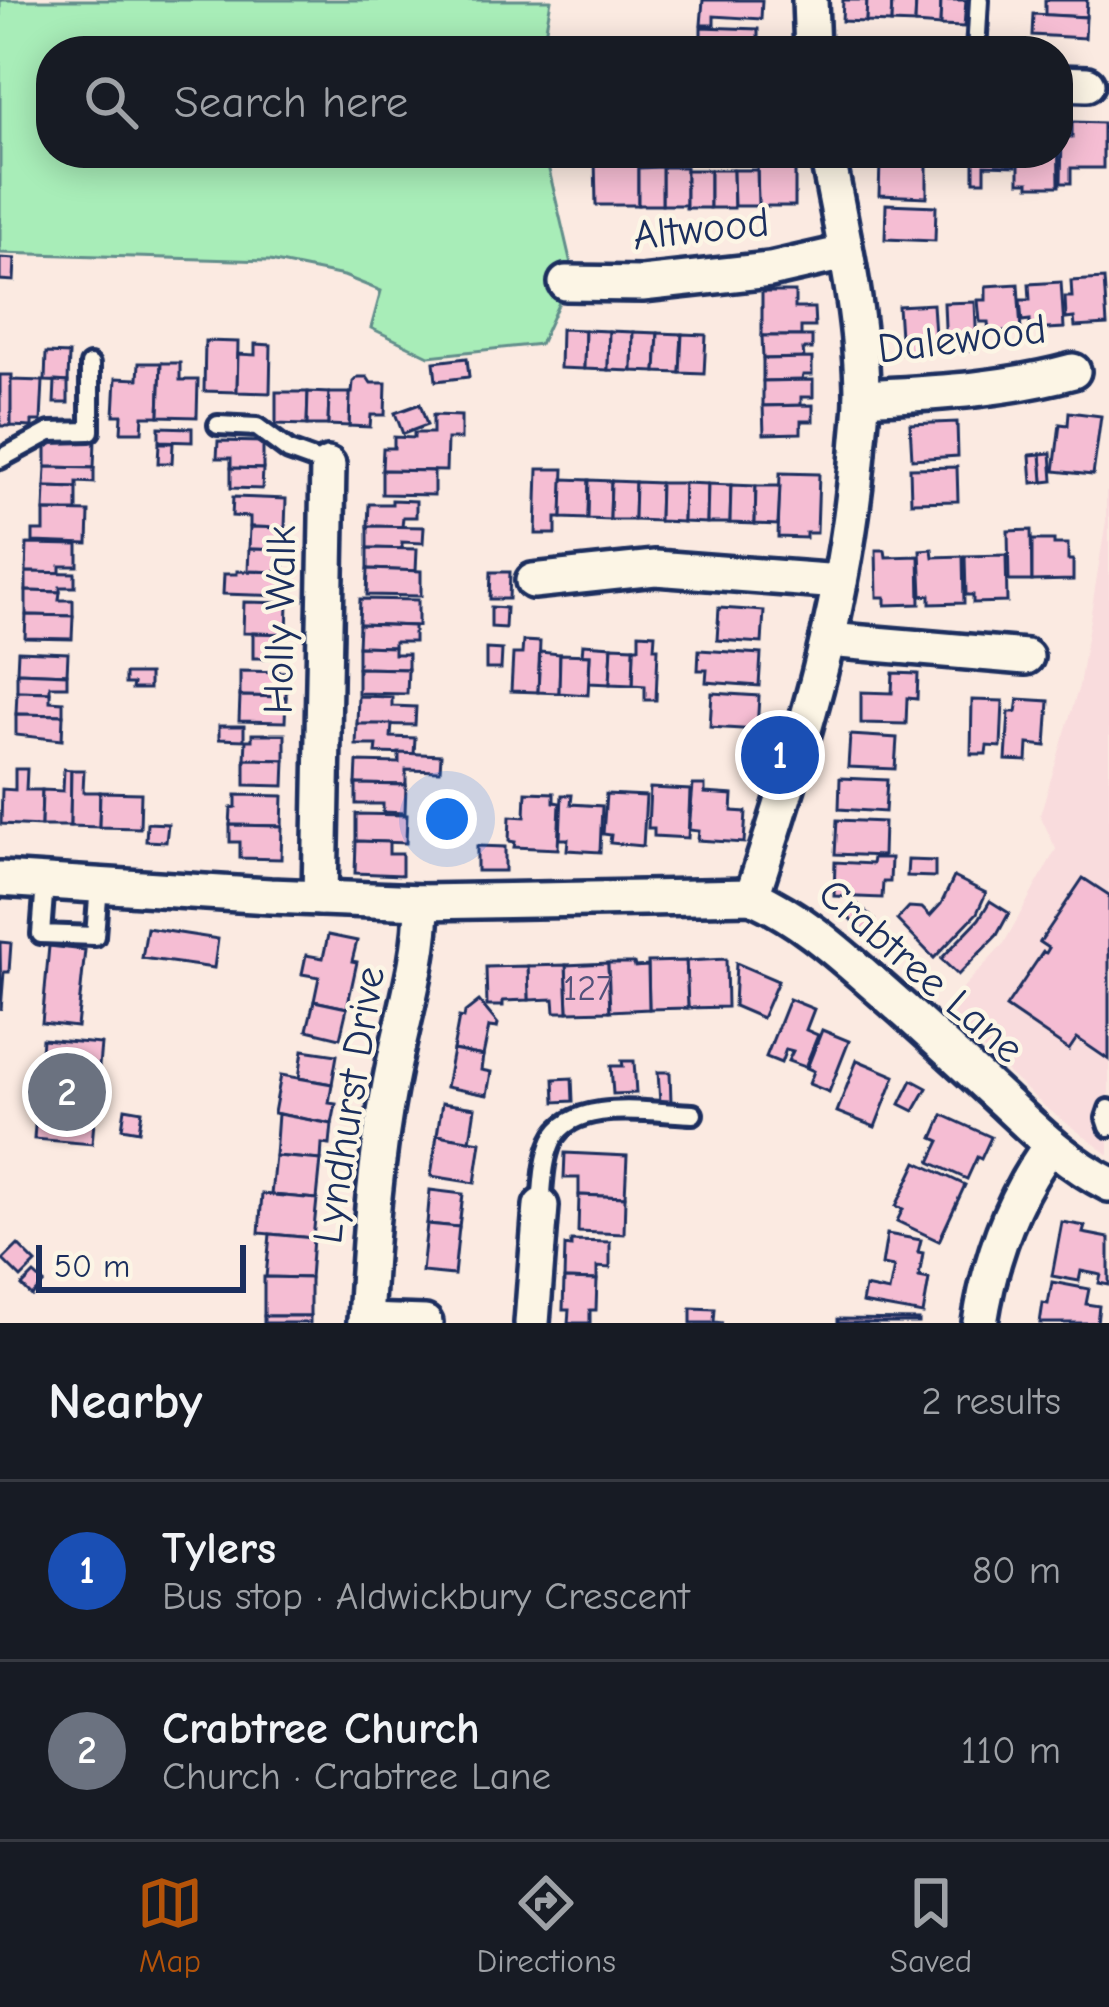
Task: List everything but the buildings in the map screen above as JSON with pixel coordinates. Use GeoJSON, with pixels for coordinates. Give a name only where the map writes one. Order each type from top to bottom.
{"type":"FeatureCollection","features":[{"type":"Feature","properties":{"kind":"street"},"geometry":{"type":"LineString","coordinates":[[810,0],[811,36]]}},
{"type":"Feature","properties":{"kind":"street"},"geometry":{"type":"LineString","coordinates":[[752,896],[797,759],[828,640],[854,497],[862,397],[830,168]]}},
{"type":"Feature","properties":{"kind":"street","name":"Altwood"},"geometry":{"type":"LineString","coordinates":[[566,283],[642,284],[770,270],[845,253]]}},
{"type":"Feature","properties":{"kind":"street","name":"Dalewood"},"geometry":{"type":"LineString","coordinates":[[862,397],[954,393],[1034,382],[1073,370]]}},
{"type":"Feature","properties":{"kind":"street","name":"Holly Walk"},"geometry":{"type":"LineString","coordinates":[[320,898],[328,465]]}},
{"type":"Feature","properties":{"kind":"street"},"geometry":{"type":"LineString","coordinates":[[533,581],[656,568],[840,582]]}},
{"type":"Feature","properties":{"kind":"street"},"geometry":{"type":"LineString","coordinates":[[828,640],[1026,657]]}},
{"type":"Feature","properties":{"kind":"street","name":"Crabtree Lane"},"geometry":{"type":"LineString","coordinates":[[0,879],[422,902],[752,896],[817,934],[1074,1165],[1109,1184]]}},
{"type":"Feature","properties":{"kind":"street","name":"Lyndhurst Drive"},"geometry":{"type":"LineString","coordinates":[[365,1322],[371,1219],[387,1100],[418,953],[422,902]]}},
{"type":"Feature","properties":{"kind":"street"},"geometry":{"type":"LineString","coordinates":[[980,1323],[1012,1210],[1029,1174],[1051,1145]]}},
{"type":"Feature","properties":{"kind":"street"},"geometry":{"type":"LineString","coordinates":[[532,1323],[541,1207]]}},
{"type":"Feature","properties":{"kind":"street"},"geometry":{"type":"LineString","coordinates":[[365,1322],[425,1323]]}},
{"type":"Feature","properties":{"kind":"lane"},"geometry":{"type":"LineString","coordinates":[[977,36],[979,0]]}},
{"type":"Feature","properties":{"kind":"lane"},"geometry":{"type":"LineString","coordinates":[[0,459],[50,432],[90,430],[90,365]]}},
{"type":"Feature","properties":{"kind":"lane","name":"Holly Walk"},"geometry":{"type":"LineString","coordinates":[[218,425],[257,427],[289,451],[328,465]]}},
{"type":"Feature","properties":{"kind":"lane"},"geometry":{"type":"LineString","coordinates":[[45,882],[41,934],[95,936],[99,885]]}},
{"type":"Feature","properties":{"kind":"lane"},"geometry":{"type":"LineString","coordinates":[[1109,1108],[1109,1127]]}},
{"type":"Feature","properties":{"kind":"lane"},"geometry":{"type":"LineString","coordinates":[[541,1207],[546,1158],[554,1136],[565,1124],[591,1112],[693,1114]]}},
{"type":"Feature","properties":{"kind":"shaded area"},"geometry":{"type":"Polygon","coordinates":[[[1106,492],[1109,1155],[1044,1106],[941,1011],[1003,945],[1056,849],[1040,815],[1079,686],[1106,521],[1106,492]]]}},
{"type":"Feature","properties":{"kind":"green space"},"geometry":{"type":"Polygon","coordinates":[[[0,0],[551,0],[545,36],[36,36],[36,168],[549,168],[571,264],[540,344],[429,356],[371,328],[381,291],[344,276],[270,261],[0,253],[0,0]]]}},
{"type":"Feature","properties":{"kind":"place","name":"Tylers"},"geometry":{"type":"Point","coordinates":[780,755]}},
{"type":"Feature","properties":{"kind":"place","name":"Crabtree Church"},"geometry":{"type":"Point","coordinates":[67,1092]}}]}
